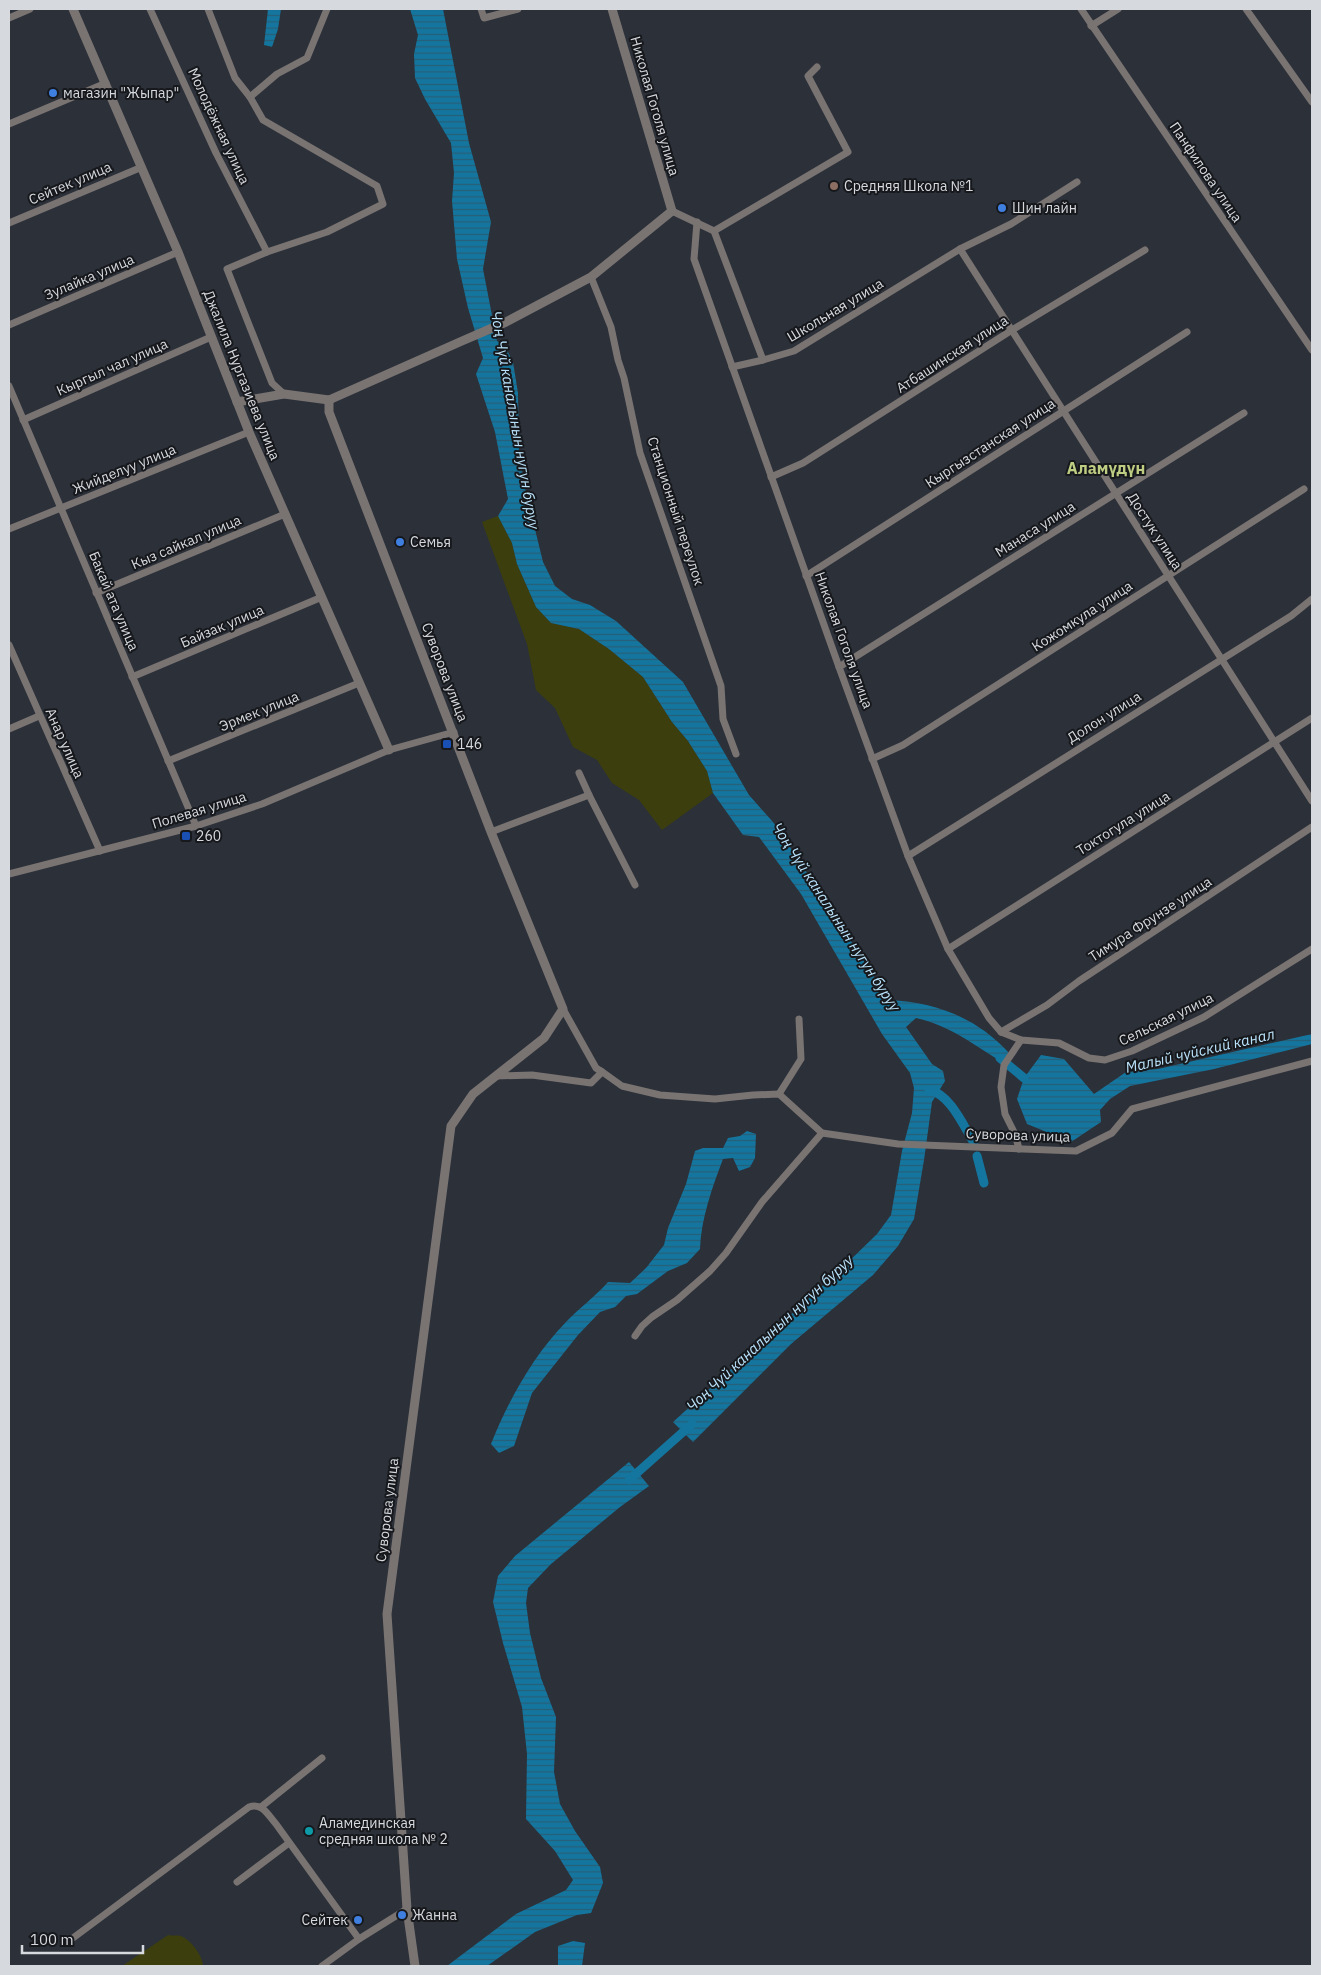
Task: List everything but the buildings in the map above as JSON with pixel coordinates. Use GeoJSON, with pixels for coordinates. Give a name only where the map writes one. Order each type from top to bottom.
{"type":"FeatureCollection","features":[{"type":"Feature","properties":{"kind":"street"},"geometry":{"type":"LineString","coordinates":[[9,18],[30,9]]}},
{"type":"Feature","properties":{"kind":"street","name":"Джалила Нургазиева улица"},"geometry":{"type":"LineString","coordinates":[[73,9],[178,252],[249,432],[389,750]]}},
{"type":"Feature","properties":{"kind":"street","name":"Молодёжная улица"},"geometry":{"type":"LineString","coordinates":[[150,9],[216,152],[267,252]]}},
{"type":"Feature","properties":{"kind":"street"},"geometry":{"type":"LineString","coordinates":[[208,9],[235,78],[250,97],[263,120],[377,186],[383,204],[326,232],[267,252],[227,269],[272,383],[284,394]]}},
{"type":"Feature","properties":{"kind":"street"},"geometry":{"type":"LineString","coordinates":[[250,97],[277,74],[307,58],[327,9]]}},
{"type":"Feature","properties":{"kind":"street"},"geometry":{"type":"LineString","coordinates":[[481,9],[484,18],[518,9]]}},
{"type":"Feature","properties":{"kind":"street","name":"Николая Гоголя улица"},"geometry":{"type":"LineString","coordinates":[[612,9],[672,212]]}},
{"type":"Feature","properties":{"kind":"street","name":"Панфилова улица"},"geometry":{"type":"LineString","coordinates":[[1081,9],[1312,350]]}},
{"type":"Feature","properties":{"kind":"street"},"geometry":{"type":"LineString","coordinates":[[1091,26],[1118,9]]}},
{"type":"Feature","properties":{"kind":"street"},"geometry":{"type":"LineString","coordinates":[[1246,9],[1312,102]]}},
{"type":"Feature","properties":{"kind":"street"},"geometry":{"type":"LineString","coordinates":[[714,231],[848,152],[808,76],[817,67]]}},
{"type":"Feature","properties":{"kind":"street"},"geometry":{"type":"LineString","coordinates":[[9,124],[106,83]]}},
{"type":"Feature","properties":{"kind":"street","name":"Сейтек улица"},"geometry":{"type":"LineString","coordinates":[[9,223],[142,166]]}},
{"type":"Feature","properties":{"kind":"street","name":"Школьная улица"},"geometry":{"type":"LineString","coordinates":[[732,367],[794,351],[960,249],[1011,224],[1077,182]]}},
{"type":"Feature","properties":{"kind":"street"},"geometry":{"type":"LineString","coordinates":[[237,402],[284,394],[329,400],[462,342],[506,322],[590,276],[672,212],[714,231],[763,360]]}},
{"type":"Feature","properties":{"kind":"street","name":"Николая Гоголя улица"},"geometry":{"type":"LineString","coordinates":[[697,222],[694,259],[806,576],[908,856],[948,949],[988,1018],[1001,1032],[1021,1040]]}},
{"type":"Feature","properties":{"kind":"street","name":"Достук улица"},"geometry":{"type":"LineString","coordinates":[[960,249],[1312,801]]}},
{"type":"Feature","properties":{"kind":"street","name":"Атбашинская улица"},"geometry":{"type":"LineString","coordinates":[[771,477],[803,464],[1012,330],[1145,250]]}},
{"type":"Feature","properties":{"kind":"street","name":"Зулайка улица"},"geometry":{"type":"LineString","coordinates":[[9,325],[178,252]]}},
{"type":"Feature","properties":{"kind":"street","name":"Станционный переулок"},"geometry":{"type":"LineString","coordinates":[[590,276],[611,328],[640,454],[721,686],[723,719],[736,754]]}},
{"type":"Feature","properties":{"kind":"street","name":"Кыргызстанская улица"},"geometry":{"type":"LineString","coordinates":[[806,576],[1062,410],[1187,332]]}},
{"type":"Feature","properties":{"kind":"street","name":"Кыргыл чал улица"},"geometry":{"type":"LineString","coordinates":[[23,420],[212,337]]}},
{"type":"Feature","properties":{"kind":"street","name":"Бакай ата улица"},"geometry":{"type":"LineString","coordinates":[[9,386],[196,826]]}},
{"type":"Feature","properties":{"kind":"street","name":"Суворова улица"},"geometry":{"type":"LineString","coordinates":[[329,400],[329,412],[491,832],[563,1009],[596,1068],[622,1086],[660,1095],[715,1099],[779,1094]]}},
{"type":"Feature","properties":{"kind":"street","name":"Манаса улица"},"geometry":{"type":"LineString","coordinates":[[839,667],[1244,413]]}},
{"type":"Feature","properties":{"kind":"street","name":"Жийделуу улица"},"geometry":{"type":"LineString","coordinates":[[9,530],[249,432]]}},
{"type":"Feature","properties":{"kind":"street","name":"Кожомкула улица"},"geometry":{"type":"LineString","coordinates":[[872,759],[903,745],[1304,490]]}},
{"type":"Feature","properties":{"kind":"street","name":"Кыз сайкал улица"},"geometry":{"type":"LineString","coordinates":[[96,593],[285,514]]}},
{"type":"Feature","properties":{"kind":"street","name":"Байзак улица"},"geometry":{"type":"LineString","coordinates":[[132,677],[322,597]]}},
{"type":"Feature","properties":{"kind":"street","name":"Долон улица"},"geometry":{"type":"LineString","coordinates":[[908,856],[1290,616],[1312,599]]}},
{"type":"Feature","properties":{"kind":"street","name":"Анар улица"},"geometry":{"type":"LineString","coordinates":[[9,645],[100,851]]}},
{"type":"Feature","properties":{"kind":"street","name":"Эрмек улица"},"geometry":{"type":"LineString","coordinates":[[168,761],[359,683]]}},
{"type":"Feature","properties":{"kind":"street"},"geometry":{"type":"LineString","coordinates":[[9,729],[39,716]]}},
{"type":"Feature","properties":{"kind":"street","name":"Токтогула улица"},"geometry":{"type":"LineString","coordinates":[[948,949],[1312,718]]}},
{"type":"Feature","properties":{"kind":"street","name":"Полевая улица"},"geometry":{"type":"LineString","coordinates":[[9,874],[196,826],[262,804],[389,750],[454,732]]}},
{"type":"Feature","properties":{"kind":"street"},"geometry":{"type":"LineString","coordinates":[[580,773],[589,796],[635,885]]}},
{"type":"Feature","properties":{"kind":"street"},"geometry":{"type":"LineString","coordinates":[[491,832],[589,796]]}},
{"type":"Feature","properties":{"kind":"street","name":"Тимура Фрунзе улица"},"geometry":{"type":"LineString","coordinates":[[1001,1032],[1047,1005],[1079,981],[1312,827]]}},
{"type":"Feature","properties":{"kind":"street","name":"Сельская улица"},"geometry":{"type":"LineString","coordinates":[[1021,1040],[1059,1043],[1079,1054],[1096,1060],[1117,1057],[1204,1017],[1312,949]]}},
{"type":"Feature","properties":{"kind":"street","name":"Суворова улица"},"geometry":{"type":"LineString","coordinates":[[416,1966],[407,1909],[387,1614],[451,1126],[473,1094],[544,1038],[563,1009]]}},
{"type":"Feature","properties":{"kind":"street"},"geometry":{"type":"LineString","coordinates":[[635,1336],[642,1326],[677,1300],[710,1271],[726,1253],[762,1202],[822,1133],[779,1094],[801,1059],[799,1019]]}},
{"type":"Feature","properties":{"kind":"street"},"geometry":{"type":"LineString","coordinates":[[1019,1150],[1015,1134],[1005,1114],[1001,1087],[1004,1065],[1021,1040]]}},
{"type":"Feature","properties":{"kind":"street","name":"Суворова улица"},"geometry":{"type":"LineString","coordinates":[[822,1133],[898,1144],[1076,1152],[1112,1134],[1132,1109],[1312,1061]]}},
{"type":"Feature","properties":{"kind":"street"},"geometry":{"type":"LineString","coordinates":[[496,1076],[532,1075],[591,1083],[602,1072]]}},
{"type":"Feature","properties":{"kind":"street"},"geometry":{"type":"LineString","coordinates":[[261,1807],[322,1758]]}},
{"type":"Feature","properties":{"kind":"street"},"geometry":{"type":"LineString","coordinates":[[73,1938],[249,1807],[255,1805],[261,1807],[289,1843],[359,1939]]}},
{"type":"Feature","properties":{"kind":"street"},"geometry":{"type":"LineString","coordinates":[[237,1882],[289,1843]]}},
{"type":"Feature","properties":{"kind":"street"},"geometry":{"type":"LineString","coordinates":[[322,1966],[359,1939],[407,1909]]}},
{"type":"Feature","properties":{"kind":"green space"},"geometry":{"type":"Polygon","coordinates":[[[498,516],[512,543],[517,564],[536,607],[551,623],[579,629],[609,649],[643,677],[707,771],[713,793],[662,830],[639,800],[612,783],[597,760],[573,747],[555,708],[536,690],[527,644],[482,522],[498,516]]]}},
{"type":"Feature","properties":{"kind":"green space"},"geometry":{"type":"Polygon","coordinates":[[[168,1935],[181,1936],[189,1941],[199,1953],[203,1966],[122,1966],[168,1935]]]}},
{"type":"Feature","properties":{"kind":"water"},"geometry":{"type":"Polygon","coordinates":[[[268,9],[281,9],[278,29],[272,47],[264,45],[268,9]]]}},
{"type":"Feature","properties":{"kind":"water"},"geometry":{"type":"Polygon","coordinates":[[[410,9],[443,9],[469,143],[491,222],[483,269],[497,341],[506,348],[513,362],[518,393],[519,452],[525,488],[543,562],[555,586],[572,599],[590,605],[616,621],[683,682],[749,795],[773,822],[889,1000],[923,1004],[955,1014],[983,1030],[1009,1053],[1002,1062],[971,1042],[928,1021],[916,1018],[906,1027],[932,1064],[943,1071],[945,1081],[932,1102],[914,1219],[898,1246],[873,1275],[791,1344],[693,1442],[673,1422],[839,1271],[877,1234],[891,1215],[902,1151],[912,1113],[914,1088],[910,1073],[882,1034],[801,894],[759,837],[743,835],[713,793],[707,771],[643,677],[609,649],[579,629],[551,623],[536,607],[517,564],[512,543],[498,516],[508,499],[495,432],[476,374],[483,358],[468,308],[457,259],[452,201],[454,173],[451,143],[415,78],[414,54],[418,35],[410,9]]]}},
{"type":"Feature","properties":{"kind":"water"},"geometry":{"type":"Polygon","coordinates":[[[1312,1034],[1312,1044],[1214,1069],[1130,1086],[1110,1099],[1100,1110],[1101,1122],[1071,1142],[1027,1124],[1017,1099],[1024,1078],[1041,1055],[1064,1059],[1094,1094],[1126,1072],[1158,1069],[1312,1034]]]}},
{"type":"Feature","properties":{"kind":"water"},"geometry":{"type":"Polygon","coordinates":[[[747,1131],[756,1134],[755,1158],[750,1167],[739,1171],[733,1158],[723,1159],[705,1215],[700,1249],[687,1263],[668,1271],[637,1294],[626,1296],[615,1307],[600,1312],[578,1335],[532,1393],[514,1446],[499,1453],[491,1444],[498,1428],[522,1380],[554,1335],[608,1282],[630,1283],[646,1268],[664,1245],[668,1228],[686,1184],[695,1151],[703,1148],[723,1148],[728,1138],[740,1136],[747,1131]]]}},
{"type":"Feature","properties":{"kind":"water"},"geometry":{"type":"Polygon","coordinates":[[[629,1462],[649,1486],[620,1507],[551,1564],[528,1588],[526,1603],[530,1633],[541,1678],[556,1717],[554,1772],[560,1804],[575,1831],[600,1867],[603,1883],[591,1913],[577,1915],[535,1932],[487,1966],[447,1966],[516,1914],[566,1890],[573,1880],[555,1851],[526,1819],[527,1754],[522,1707],[493,1602],[498,1576],[515,1556],[629,1462]]]}},
{"type":"Feature","properties":{"kind":"water"},"geometry":{"type":"Polygon","coordinates":[[[573,1941],[585,1943],[582,1966],[558,1966],[558,1946],[573,1941]]]}},
{"type":"Feature","properties":{"kind":"waterway"},"geometry":{"type":"LineString","coordinates":[[1000,1058],[1024,1078]]}},
{"type":"Feature","properties":{"kind":"waterway"},"geometry":{"type":"LineString","coordinates":[[929,1090],[937,1093],[950,1104],[974,1143]]}},
{"type":"Feature","properties":{"kind":"waterway"},"geometry":{"type":"LineString","coordinates":[[977,1156],[984,1183]]}},
{"type":"Feature","properties":{"kind":"waterway","name":"Чоң Чүй каналынын нугун буруу"},"geometry":{"type":"LineString","coordinates":[[629,1480],[692,1424]]}},
{"type":"Feature","properties":{"kind":"place","name":"магазин \"Жыпар\""},"geometry":{"type":"Point","coordinates":[53,93]}},
{"type":"Feature","properties":{"kind":"place","name":"Средняя Школа №1"},"geometry":{"type":"Point","coordinates":[834,186]}},
{"type":"Feature","properties":{"kind":"place","name":"Шин лайн"},"geometry":{"type":"Point","coordinates":[1002,208]}},
{"type":"Feature","properties":{"kind":"place","name":"Семья"},"geometry":{"type":"Point","coordinates":[400,542]}},
{"type":"Feature","properties":{"kind":"place","name":"146"},"geometry":{"type":"Point","coordinates":[447,744]}},
{"type":"Feature","properties":{"kind":"place","name":"260"},"geometry":{"type":"Point","coordinates":[186,836]}},
{"type":"Feature","properties":{"kind":"place","name":"Аламединская средняя школа № 2"},"geometry":{"type":"Point","coordinates":[309,1831]}},
{"type":"Feature","properties":{"kind":"place","name":"Жанна"},"geometry":{"type":"Point","coordinates":[402,1915]}},
{"type":"Feature","properties":{"kind":"place","name":"Сейтек"},"geometry":{"type":"Point","coordinates":[358,1920]}},
{"type":"Feature","properties":{"kind":"district","name":"Аламүдүн"},"geometry":{"type":"Point","coordinates":[1106,468]}},
{"type":"Feature","properties":{"kind":"water label","name":"Малый чуйский канал"},"geometry":{"type":"Point","coordinates":[1200,1051]}}]}
